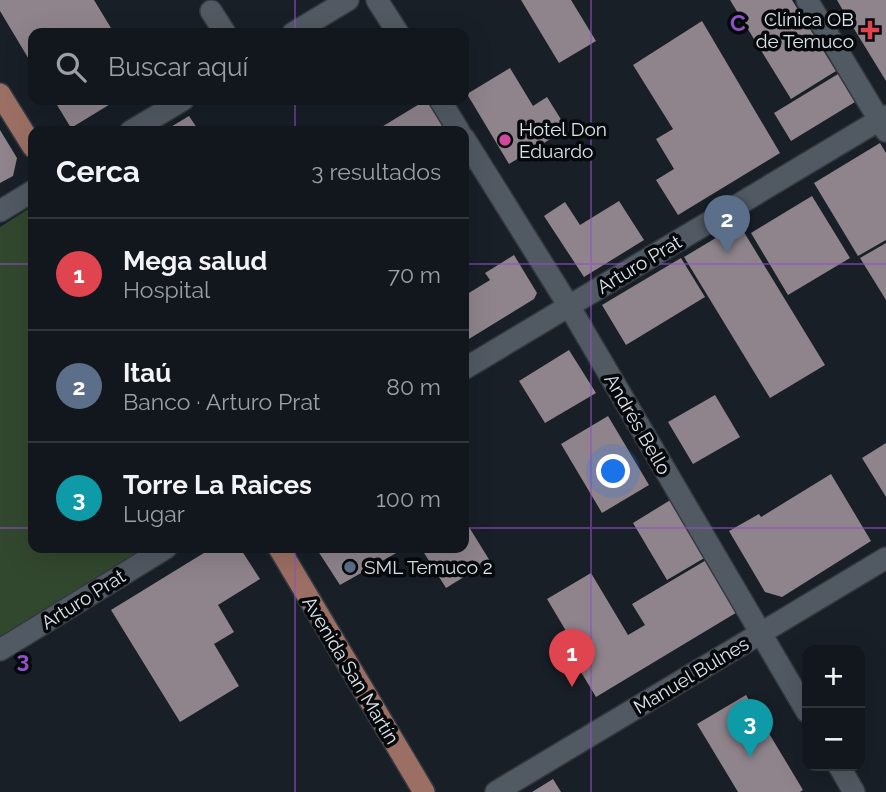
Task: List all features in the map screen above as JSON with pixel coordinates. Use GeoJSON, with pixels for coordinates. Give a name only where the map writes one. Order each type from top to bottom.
{"type":"FeatureCollection","features":[{"type":"Feature","properties":{"kind":"main road"},"geometry":{"type":"LineString","coordinates":[[0,94],[28,139]]}},
{"type":"Feature","properties":{"kind":"main road","name":"Avenida San Martín"},"geometry":{"type":"LineString","coordinates":[[282,553],[424,792]]}},
{"type":"Feature","properties":{"kind":"street"},"geometry":{"type":"LineString","coordinates":[[301,28],[348,0]]}},
{"type":"Feature","properties":{"kind":"street"},"geometry":{"type":"LineString","coordinates":[[377,0],[395,28]]}},
{"type":"Feature","properties":{"kind":"street"},"geometry":{"type":"LineString","coordinates":[[807,0],[884,123]]}},
{"type":"Feature","properties":{"kind":"street"},"geometry":{"type":"LineString","coordinates":[[211,12],[222,28]]}},
{"type":"Feature","properties":{"kind":"street"},"geometry":{"type":"LineString","coordinates":[[139,126],[175,105]]}},
{"type":"Feature","properties":{"kind":"street"},"geometry":{"type":"LineString","coordinates":[[443,105],[456,126]]}},
{"type":"Feature","properties":{"kind":"street","name":"Arturo Prat"},"geometry":{"type":"LineString","coordinates":[[469,366],[884,123]]}},
{"type":"Feature","properties":{"kind":"street","name":"Andrés Bello"},"geometry":{"type":"LineString","coordinates":[[469,146],[569,306],[805,708]]}},
{"type":"Feature","properties":{"kind":"street"},"geometry":{"type":"LineString","coordinates":[[0,211],[28,194]]}},
{"type":"Feature","properties":{"kind":"street","name":"Arturo Prat"},"geometry":{"type":"LineString","coordinates":[[0,650],[158,553]]}},
{"type":"Feature","properties":{"kind":"street","name":"Manuel Bulnes"},"geometry":{"type":"LineString","coordinates":[[496,792],[886,558]]}},
{"type":"Feature","properties":{"kind":"street"},"geometry":{"type":"LineString","coordinates":[[842,771],[854,792]]}},
{"type":"Feature","properties":{"kind":"green space"},"geometry":{"type":"Polygon","coordinates":[[[28,209],[28,553],[148,553],[0,642],[0,227],[28,209]]]}},
{"type":"Feature","properties":{"kind":"building"},"geometry":{"type":"Polygon","coordinates":[[[0,0],[94,0],[111,28],[28,28],[28,58],[0,11],[0,0]]]}},
{"type":"Feature","properties":{"kind":"building"},"geometry":{"type":"Polygon","coordinates":[[[521,0],[571,0],[596,41],[559,63],[521,0]]]}},
{"type":"Feature","properties":{"kind":"building"},"geometry":{"type":"Polygon","coordinates":[[[730,0],[792,0],[836,71],[791,99],[730,0]]]}},
{"type":"Feature","properties":{"kind":"building"},"geometry":{"type":"Polygon","coordinates":[[[837,0],[886,0],[886,81],[845,14],[837,0]]]}},
{"type":"Feature","properties":{"kind":"building"},"geometry":{"type":"Polygon","coordinates":[[[702,21],[780,153],[678,215],[656,180],[674,169],[656,139],[673,129],[633,65],[702,21]]]}},
{"type":"Feature","properties":{"kind":"building"},"geometry":{"type":"Polygon","coordinates":[[[510,68],[533,106],[547,97],[567,129],[509,164],[469,97],[469,93],[510,68]]]}},
{"type":"Feature","properties":{"kind":"building"},"geometry":{"type":"Polygon","coordinates":[[[838,74],[855,102],[791,141],[774,113],[838,74]]]}},
{"type":"Feature","properties":{"kind":"building"},"geometry":{"type":"Polygon","coordinates":[[[57,105],[109,105],[74,126],[70,126],[57,105]]]}},
{"type":"Feature","properties":{"kind":"building"},"geometry":{"type":"Polygon","coordinates":[[[418,105],[439,105],[452,126],[383,126],[418,105]]]}},
{"type":"Feature","properties":{"kind":"building"},"geometry":{"type":"Polygon","coordinates":[[[189,116],[196,126],[172,126],[189,116]]]}},
{"type":"Feature","properties":{"kind":"building"},"geometry":{"type":"Polygon","coordinates":[[[0,130],[17,158],[13,176],[0,183],[0,130]]]}},
{"type":"Feature","properties":{"kind":"building"},"geometry":{"type":"Polygon","coordinates":[[[880,143],[886,153],[886,240],[858,256],[814,183],[880,143]]]}},
{"type":"Feature","properties":{"kind":"building"},"geometry":{"type":"Polygon","coordinates":[[[469,154],[476,165],[469,170],[469,154]]]}},
{"type":"Feature","properties":{"kind":"building"},"geometry":{"type":"Polygon","coordinates":[[[812,196],[850,258],[788,295],[751,233],[812,196]]]}},
{"type":"Feature","properties":{"kind":"building"},"geometry":{"type":"Polygon","coordinates":[[[619,201],[644,240],[584,277],[544,216],[565,202],[580,225],[619,201]]]}},
{"type":"Feature","properties":{"kind":"building"},"geometry":{"type":"Polygon","coordinates":[[[739,224],[825,365],[770,398],[684,257],[739,224]]]}},
{"type":"Feature","properties":{"kind":"building"},"geometry":{"type":"Polygon","coordinates":[[[886,243],[886,300],[860,258],[886,243]]]}},
{"type":"Feature","properties":{"kind":"building"},"geometry":{"type":"Polygon","coordinates":[[[514,255],[537,293],[534,299],[469,339],[469,293],[490,280],[485,273],[514,255]]]}},
{"type":"Feature","properties":{"kind":"building"},"geometry":{"type":"Polygon","coordinates":[[[681,258],[705,297],[626,345],[602,305],[681,258]]]}},
{"type":"Feature","properties":{"kind":"building"},"geometry":{"type":"Polygon","coordinates":[[[569,350],[596,393],[545,423],[519,381],[569,350]]]}},
{"type":"Feature","properties":{"kind":"building"},"geometry":{"type":"Polygon","coordinates":[[[715,395],[740,437],[693,464],[668,422],[715,395]]]}},
{"type":"Feature","properties":{"kind":"building"},"geometry":{"type":"Polygon","coordinates":[[[608,416],[649,485],[602,513],[561,444],[608,416]]]}},
{"type":"Feature","properties":{"kind":"building"},"geometry":{"type":"Polygon","coordinates":[[[886,443],[886,497],[862,458],[886,443]]]}},
{"type":"Feature","properties":{"kind":"building"},"geometry":{"type":"Polygon","coordinates":[[[831,474],[871,541],[782,597],[765,592],[729,531],[759,514],[761,517],[831,474]]]}},
{"type":"Feature","properties":{"kind":"building"},"geometry":{"type":"Polygon","coordinates":[[[672,499],[706,557],[667,580],[633,523],[672,499]]]}},
{"type":"Feature","properties":{"kind":"building"},"geometry":{"type":"Polygon","coordinates":[[[469,527],[490,561],[446,588],[424,553],[469,553],[469,527]]]}},
{"type":"Feature","properties":{"kind":"building"},"geometry":{"type":"Polygon","coordinates":[[[204,553],[243,553],[260,579],[218,605],[234,632],[214,644],[239,686],[180,722],[111,610],[204,553]]]}},
{"type":"Feature","properties":{"kind":"building","name":"SML Temuco 2"},"geometry":{"type":"Polygon","coordinates":[[[319,553],[396,553],[340,585],[319,553]]]}},
{"type":"Feature","properties":{"kind":"building"},"geometry":{"type":"Polygon","coordinates":[[[708,559],[739,611],[596,697],[578,667],[585,663],[547,599],[591,573],[628,635],[645,625],[632,604],[708,559]]]}},
{"type":"Feature","properties":{"kind":"building"},"geometry":{"type":"Polygon","coordinates":[[[746,695],[803,790],[800,792],[738,792],[697,724],[746,695]]]}},
{"type":"Feature","properties":{"kind":"building"},"geometry":{"type":"Polygon","coordinates":[[[553,779],[561,792],[532,792],[553,779]]]}},
{"type":"Feature","properties":{"kind":"place","name":"Clínica OB de Temuco"},"geometry":{"type":"Point","coordinates":[870,30]}},
{"type":"Feature","properties":{"kind":"place","name":"Hotel Don Eduardo"},"geometry":{"type":"Point","coordinates":[505,140]}},
{"type":"Feature","properties":{"kind":"place","name":"Itaú"},"geometry":{"type":"Point","coordinates":[727,253]}},
{"type":"Feature","properties":{"kind":"place","name":"SML Temuco 2"},"geometry":{"type":"Point","coordinates":[350,567]}},
{"type":"Feature","properties":{"kind":"place","name":"Mega salud"},"geometry":{"type":"Point","coordinates":[572,687]}},
{"type":"Feature","properties":{"kind":"place","name":"Torre La Raices"},"geometry":{"type":"Point","coordinates":[750,757]}}]}
